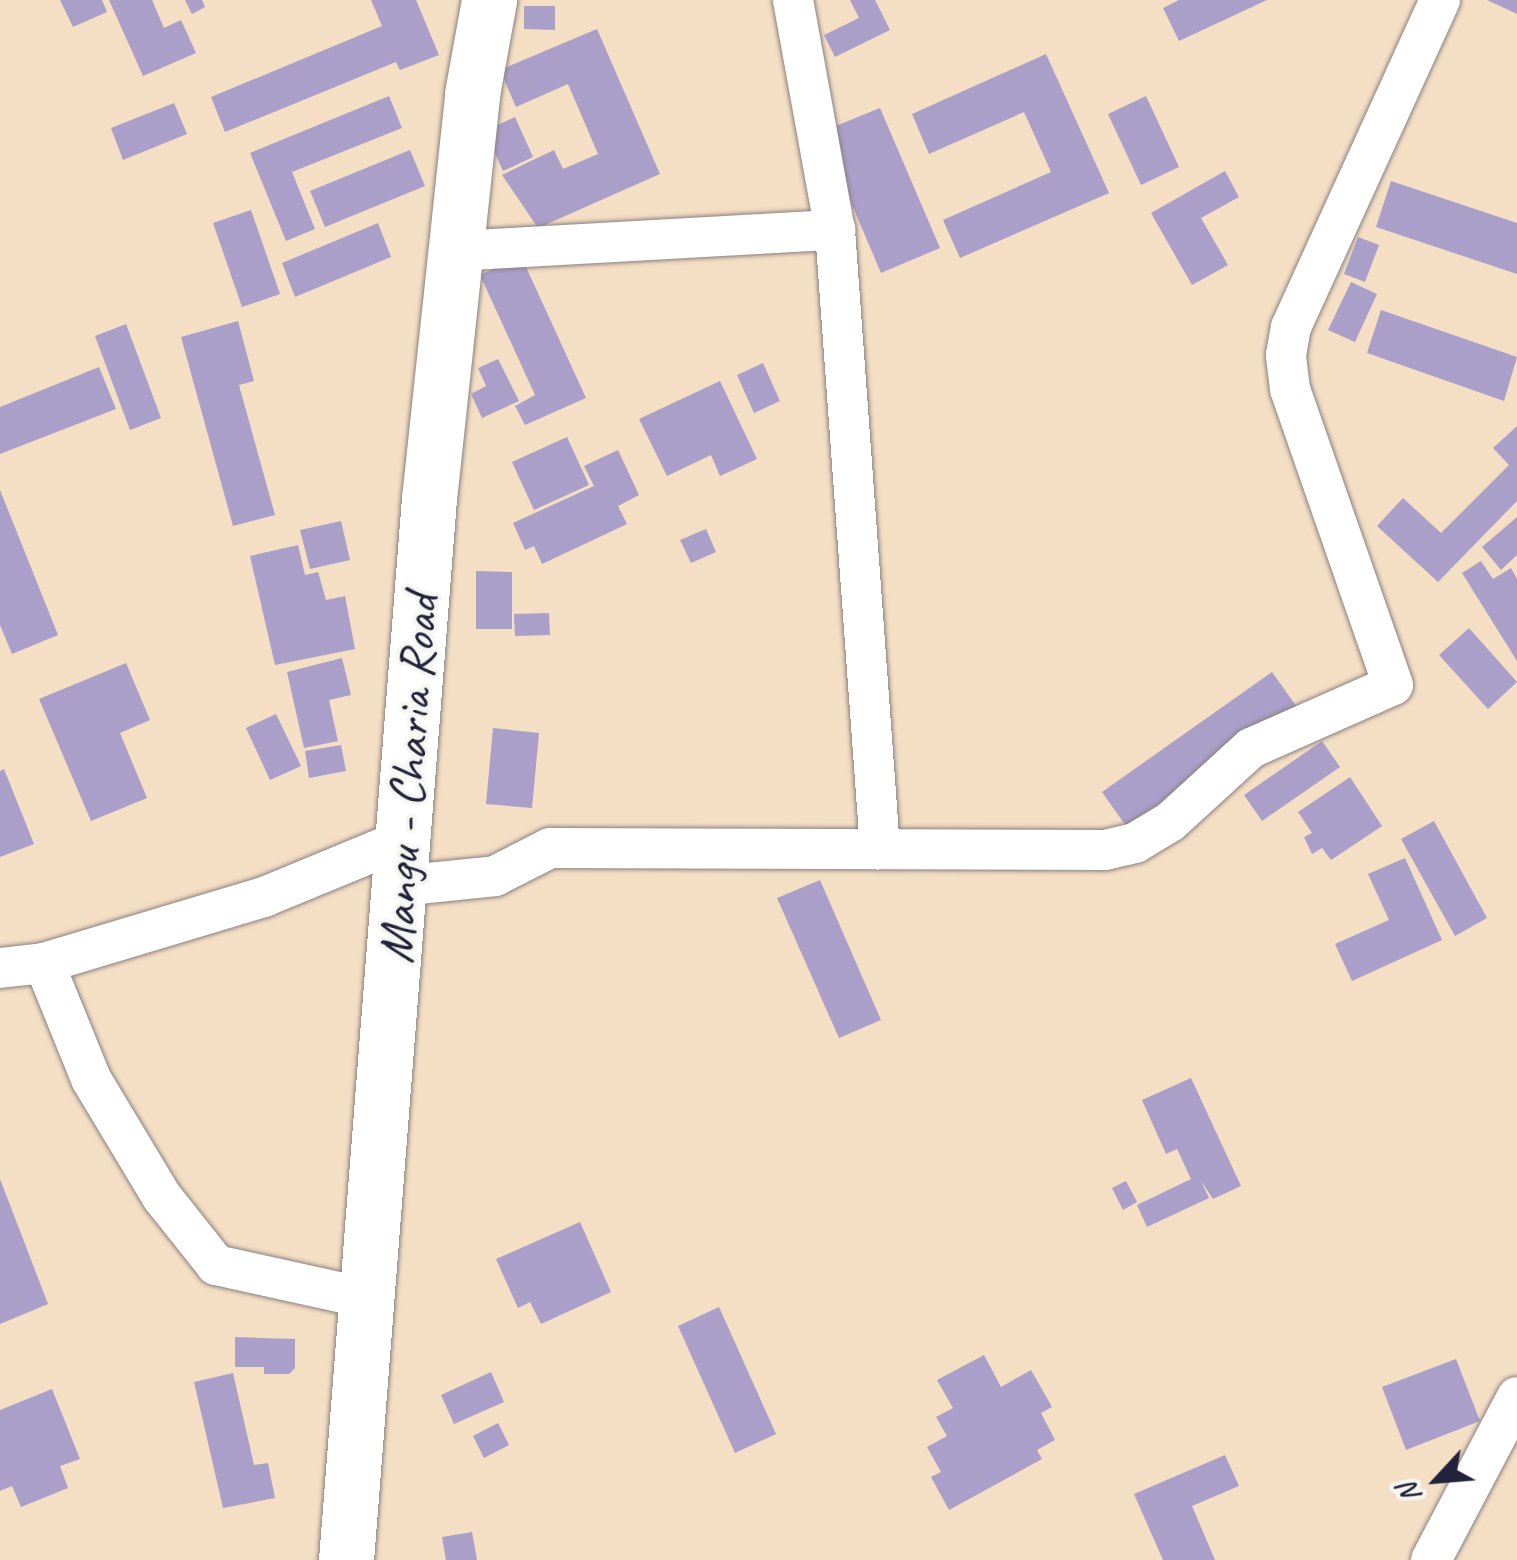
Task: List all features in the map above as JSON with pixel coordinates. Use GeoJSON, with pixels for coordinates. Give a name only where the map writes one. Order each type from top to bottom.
{"type":"FeatureCollection","features":[{"type":"Feature","properties":{"kind":"street","name":"Mangu - Charia Road"},"geometry":{"type":"LineString","coordinates":[[346,1560],[371,1300],[400,863],[455,251],[489,0]]}},
{"type":"Feature","properties":{"kind":"street"},"geometry":{"type":"LineString","coordinates":[[793,0],[835,230],[880,850]]}},
{"type":"Feature","properties":{"kind":"street"},"geometry":{"type":"LineString","coordinates":[[1,969],[44,963],[264,896],[400,863],[495,876],[550,848],[1104,850],[1135,843],[1170,822],[1251,748],[1394,685],[1290,388],[1286,355],[1290,328],[1440,0]]}},
{"type":"Feature","properties":{"kind":"street"},"geometry":{"type":"LineString","coordinates":[[455,251],[835,230]]}},
{"type":"Feature","properties":{"kind":"street"},"geometry":{"type":"LineString","coordinates":[[44,963],[91,1079],[162,1197],[216,1265],[371,1300]]}},
{"type":"Feature","properties":{"kind":"street"},"geometry":{"type":"LineString","coordinates":[[1431,1560],[1517,1397]]}},
{"type":"Feature","properties":{"kind":"building"},"geometry":{"type":"Polygon","coordinates":[[[60,0],[102,0],[107,12],[73,27],[60,0]]]}},
{"type":"Feature","properties":{"kind":"building"},"geometry":{"type":"Polygon","coordinates":[[[109,0],[152,0],[164,28],[181,20],[196,53],[143,76],[109,0]]]}},
{"type":"Feature","properties":{"kind":"building"},"geometry":{"type":"Polygon","coordinates":[[[185,0],[202,0],[205,7],[192,14],[185,0]]]}},
{"type":"Feature","properties":{"kind":"building"},"geometry":{"type":"Polygon","coordinates":[[[371,0],[416,0],[439,55],[400,70],[396,62],[225,132],[211,97],[382,26],[371,0]]]}},
{"type":"Feature","properties":{"kind":"building"},"geometry":{"type":"Polygon","coordinates":[[[850,0],[875,0],[890,30],[835,57],[824,35],[859,18],[850,0]]]}},
{"type":"Feature","properties":{"kind":"building"},"geometry":{"type":"Polygon","coordinates":[[[1179,0],[1267,0],[1179,41],[1163,8],[1179,0]]]}},
{"type":"Feature","properties":{"kind":"building"},"geometry":{"type":"Polygon","coordinates":[[[1487,0],[1517,0],[1517,14],[1487,0]]]}},
{"type":"Feature","properties":{"kind":"building"},"geometry":{"type":"Polygon","coordinates":[[[524,6],[555,6],[555,30],[524,29],[524,6]]]}},
{"type":"Feature","properties":{"kind":"building"},"geometry":{"type":"Polygon","coordinates":[[[597,29],[660,174],[538,228],[502,175],[554,150],[563,169],[598,154],[568,84],[516,107],[500,70],[597,29]]]}},
{"type":"Feature","properties":{"kind":"building"},"geometry":{"type":"Polygon","coordinates":[[[1046,54],[1109,193],[960,258],[943,220],[1051,172],[1024,112],[929,154],[912,114],[1046,54]]]}},
{"type":"Feature","properties":{"kind":"building"},"geometry":{"type":"Polygon","coordinates":[[[389,96],[402,128],[292,172],[315,229],[286,241],[250,153],[389,96]]]}},
{"type":"Feature","properties":{"kind":"building"},"geometry":{"type":"Polygon","coordinates":[[[1146,96],[1179,167],[1141,185],[1108,114],[1146,96]]]}},
{"type":"Feature","properties":{"kind":"building"},"geometry":{"type":"Polygon","coordinates":[[[174,103],[187,134],[123,160],[111,128],[174,103]]]}},
{"type":"Feature","properties":{"kind":"building"},"geometry":{"type":"Polygon","coordinates":[[[880,108],[940,248],[881,273],[821,132],[880,108]]]}},
{"type":"Feature","properties":{"kind":"building"},"geometry":{"type":"Polygon","coordinates":[[[515,117],[533,157],[503,171],[485,131],[515,117]]]}},
{"type":"Feature","properties":{"kind":"building"},"geometry":{"type":"Polygon","coordinates":[[[410,150],[425,186],[325,227],[310,191],[410,150]]]}},
{"type":"Feature","properties":{"kind":"building"},"geometry":{"type":"Polygon","coordinates":[[[1225,171],[1239,197],[1201,218],[1228,265],[1192,285],[1151,213],[1225,171]]]}},
{"type":"Feature","properties":{"kind":"building"},"geometry":{"type":"Polygon","coordinates":[[[1391,181],[1517,223],[1517,274],[1376,227],[1391,181]]]}},
{"type":"Feature","properties":{"kind":"building"},"geometry":{"type":"Polygon","coordinates":[[[251,210],[280,294],[242,307],[213,223],[251,210]]]}},
{"type":"Feature","properties":{"kind":"building"},"geometry":{"type":"Polygon","coordinates":[[[378,223],[391,257],[295,297],[282,263],[378,223]]]}},
{"type":"Feature","properties":{"kind":"building"},"geometry":{"type":"Polygon","coordinates":[[[1358,237],[1379,245],[1365,282],[1344,274],[1358,237]]]}},
{"type":"Feature","properties":{"kind":"building"},"geometry":{"type":"Polygon","coordinates":[[[521,256],[586,398],[525,425],[515,406],[535,395],[480,275],[521,256]]]}},
{"type":"Feature","properties":{"kind":"building"},"geometry":{"type":"Polygon","coordinates":[[[1351,282],[1377,294],[1355,342],[1328,330],[1351,282]]]}},
{"type":"Feature","properties":{"kind":"building"},"geometry":{"type":"Polygon","coordinates":[[[1381,310],[1517,357],[1504,401],[1367,353],[1381,310]]]}},
{"type":"Feature","properties":{"kind":"building"},"geometry":{"type":"Polygon","coordinates":[[[238,321],[254,381],[239,385],[275,515],[233,526],[181,337],[238,321]]]}},
{"type":"Feature","properties":{"kind":"building"},"geometry":{"type":"Polygon","coordinates":[[[126,324],[161,418],[130,430],[95,336],[126,324]]]}},
{"type":"Feature","properties":{"kind":"building"},"geometry":{"type":"Polygon","coordinates":[[[498,359],[519,401],[482,418],[471,394],[486,386],[478,368],[498,359]]]}},
{"type":"Feature","properties":{"kind":"building"},"geometry":{"type":"Polygon","coordinates":[[[763,363],[780,401],[754,413],[737,375],[763,363]]]}},
{"type":"Feature","properties":{"kind":"building"},"geometry":{"type":"Polygon","coordinates":[[[99,367],[116,409],[0,454],[0,407],[99,367]]]}},
{"type":"Feature","properties":{"kind":"building"},"geometry":{"type":"Polygon","coordinates":[[[720,381],[757,459],[720,476],[711,455],[667,476],[639,419],[720,381]]]}},
{"type":"Feature","properties":{"kind":"building"},"geometry":{"type":"Polygon","coordinates":[[[1517,426],[1517,501],[1438,582],[1377,526],[1403,498],[1441,533],[1509,465],[1493,448],[1517,426]]]}},
{"type":"Feature","properties":{"kind":"building"},"geometry":{"type":"Polygon","coordinates":[[[567,437],[589,485],[534,510],[512,462],[567,437]]]}},
{"type":"Feature","properties":{"kind":"building"},"geometry":{"type":"Polygon","coordinates":[[[618,450],[639,495],[618,506],[627,524],[542,564],[534,546],[525,550],[513,523],[594,486],[584,466],[618,450]]]}},
{"type":"Feature","properties":{"kind":"building"},"geometry":{"type":"Polygon","coordinates":[[[0,490],[58,635],[12,654],[0,625],[0,490]]]}},
{"type":"Feature","properties":{"kind":"building"},"geometry":{"type":"Polygon","coordinates":[[[1517,517],[1517,555],[1501,570],[1482,547],[1517,517]]]}},
{"type":"Feature","properties":{"kind":"building"},"geometry":{"type":"Polygon","coordinates":[[[341,521],[350,560],[310,569],[300,530],[341,521]]]}},
{"type":"Feature","properties":{"kind":"building"},"geometry":{"type":"Polygon","coordinates":[[[706,529],[716,552],[691,563],[680,540],[706,529]]]}},
{"type":"Feature","properties":{"kind":"building"},"geometry":{"type":"Polygon","coordinates":[[[298,545],[305,575],[318,572],[326,600],[345,596],[355,649],[275,665],[250,556],[298,545]]]}},
{"type":"Feature","properties":{"kind":"building"},"geometry":{"type":"Polygon","coordinates":[[[1481,561],[1493,579],[1511,568],[1517,579],[1517,661],[1462,573],[1481,561]]]}},
{"type":"Feature","properties":{"kind":"building"},"geometry":{"type":"Polygon","coordinates":[[[476,571],[512,572],[512,629],[476,629],[476,571]]]}},
{"type":"Feature","properties":{"kind":"building"},"geometry":{"type":"Polygon","coordinates":[[[549,613],[550,635],[515,636],[514,614],[549,613]]]}},
{"type":"Feature","properties":{"kind":"building"},"geometry":{"type":"Polygon","coordinates":[[[1469,628],[1517,682],[1488,709],[1439,655],[1469,628]]]}},
{"type":"Feature","properties":{"kind":"building"},"geometry":{"type":"Polygon","coordinates":[[[342,658],[351,695],[329,700],[338,741],[304,748],[287,672],[342,658]]]}},
{"type":"Feature","properties":{"kind":"building"},"geometry":{"type":"Polygon","coordinates":[[[126,663],[150,720],[120,733],[147,798],[91,821],[39,699],[126,663]]]}},
{"type":"Feature","properties":{"kind":"building"},"geometry":{"type":"Polygon","coordinates":[[[1272,672],[1297,707],[1172,810],[1165,800],[1126,826],[1102,792],[1272,672]]]}},
{"type":"Feature","properties":{"kind":"building"},"geometry":{"type":"Polygon","coordinates":[[[276,714],[301,766],[270,780],[246,728],[276,714]]]}},
{"type":"Feature","properties":{"kind":"building"},"geometry":{"type":"Polygon","coordinates":[[[493,728],[539,733],[532,808],[486,804],[493,728]]]}},
{"type":"Feature","properties":{"kind":"building"},"geometry":{"type":"Polygon","coordinates":[[[1322,741],[1340,767],[1262,821],[1244,795],[1322,741]]]}},
{"type":"Feature","properties":{"kind":"building"},"geometry":{"type":"Polygon","coordinates":[[[341,745],[346,771],[309,778],[305,751],[341,745]]]}},
{"type":"Feature","properties":{"kind":"building"},"geometry":{"type":"Polygon","coordinates":[[[4,769],[34,844],[0,857],[0,771],[4,769]]]}},
{"type":"Feature","properties":{"kind":"building"},"geometry":{"type":"Polygon","coordinates":[[[1350,777],[1382,826],[1331,860],[1322,848],[1312,854],[1304,837],[1312,833],[1298,812],[1350,777]]]}},
{"type":"Feature","properties":{"kind":"building"},"geometry":{"type":"Polygon","coordinates":[[[1434,821],[1487,918],[1455,936],[1401,839],[1434,821]]]}},
{"type":"Feature","properties":{"kind":"building"},"geometry":{"type":"Polygon","coordinates":[[[1405,858],[1442,940],[1352,981],[1335,944],[1389,920],[1368,874],[1405,858]]]}},
{"type":"Feature","properties":{"kind":"building"},"geometry":{"type":"Polygon","coordinates":[[[820,880],[881,1020],[839,1038],[777,898],[820,880]]]}},
{"type":"Feature","properties":{"kind":"building"},"geometry":{"type":"Polygon","coordinates":[[[1191,1078],[1241,1186],[1213,1199],[1201,1181],[1209,1198],[1147,1227],[1137,1205],[1191,1179],[1177,1149],[1166,1154],[1142,1100],[1191,1078]]]}},
{"type":"Feature","properties":{"kind":"building"},"geometry":{"type":"Polygon","coordinates":[[[0,1179],[48,1304],[0,1324],[0,1179]]]}},
{"type":"Feature","properties":{"kind":"building"},"geometry":{"type":"Polygon","coordinates":[[[1126,1181],[1137,1202],[1123,1210],[1112,1188],[1126,1181]]]}},
{"type":"Feature","properties":{"kind":"building"},"geometry":{"type":"Polygon","coordinates":[[[580,1222],[611,1292],[541,1324],[530,1302],[518,1308],[496,1259],[580,1222]]]}},
{"type":"Feature","properties":{"kind":"building"},"geometry":{"type":"Polygon","coordinates":[[[719,1307],[776,1434],[735,1453],[678,1326],[719,1307]]]}},
{"type":"Feature","properties":{"kind":"building"},"geometry":{"type":"Polygon","coordinates":[[[235,1337],[295,1339],[295,1368],[289,1374],[264,1374],[264,1367],[235,1367],[235,1337]]]}},
{"type":"Feature","properties":{"kind":"building"},"geometry":{"type":"Polygon","coordinates":[[[984,1355],[1001,1387],[1031,1370],[1052,1407],[1041,1413],[1055,1440],[1037,1450],[1042,1459],[949,1510],[931,1477],[941,1472],[927,1447],[947,1436],[936,1417],[953,1408],[937,1380],[984,1355]]]}},
{"type":"Feature","properties":{"kind":"building"},"geometry":{"type":"Polygon","coordinates":[[[1456,1359],[1480,1421],[1406,1450],[1382,1387],[1456,1359]]]}},
{"type":"Feature","properties":{"kind":"building"},"geometry":{"type":"Polygon","coordinates":[[[491,1372],[504,1402],[454,1424],[441,1395],[491,1372]]]}},
{"type":"Feature","properties":{"kind":"building"},"geometry":{"type":"Polygon","coordinates":[[[233,1373],[254,1465],[268,1463],[275,1498],[223,1508],[194,1382],[233,1373]]]}},
{"type":"Feature","properties":{"kind":"building"},"geometry":{"type":"Polygon","coordinates":[[[52,1389],[80,1459],[60,1466],[68,1488],[21,1507],[12,1486],[0,1491],[0,1410],[52,1389]]]}},
{"type":"Feature","properties":{"kind":"building"},"geometry":{"type":"Polygon","coordinates":[[[498,1423],[509,1445],[484,1458],[473,1436],[498,1423]]]}},
{"type":"Feature","properties":{"kind":"building"},"geometry":{"type":"Polygon","coordinates":[[[1225,1455],[1239,1486],[1192,1506],[1215,1560],[1163,1560],[1134,1494],[1225,1455]]]}},
{"type":"Feature","properties":{"kind":"building"},"geometry":{"type":"Polygon","coordinates":[[[472,1532],[477,1560],[446,1560],[442,1537],[472,1532]]]}}]}
